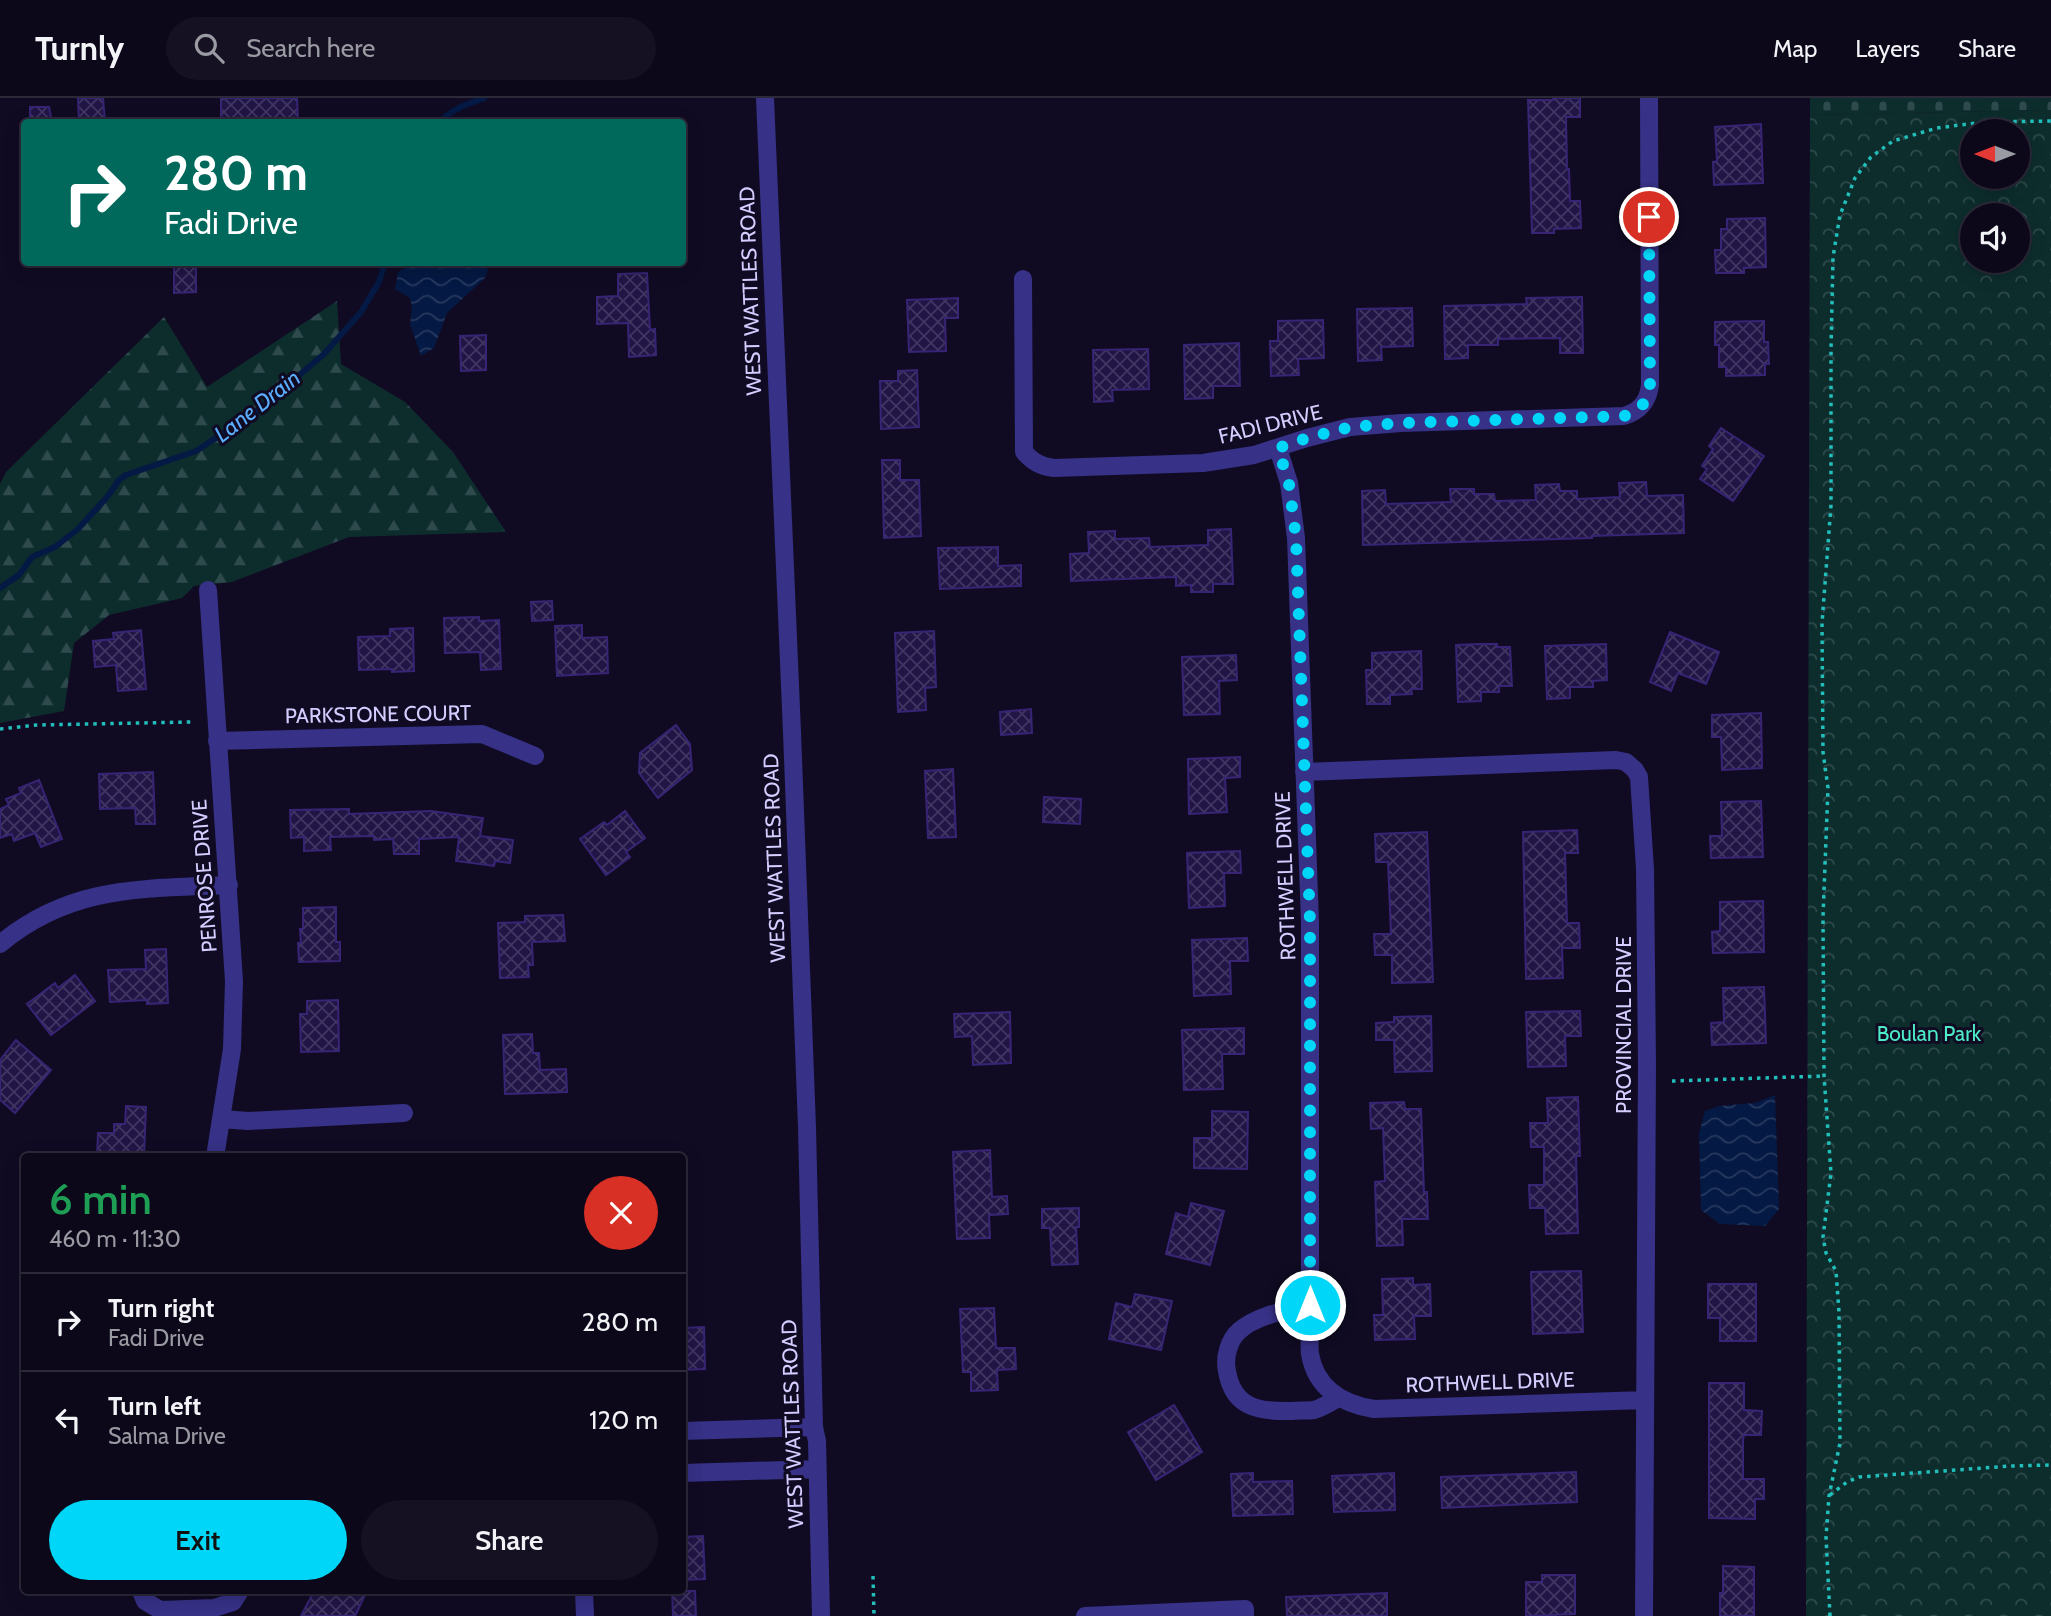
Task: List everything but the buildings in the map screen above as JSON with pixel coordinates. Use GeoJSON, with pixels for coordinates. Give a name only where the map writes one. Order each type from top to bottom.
{"type":"FeatureCollection","features":[{"type":"Feature","properties":{"kind":"street","name":"WEST WATTLES ROAD"},"geometry":{"type":"LineString","coordinates":[[765,98],[794,772],[821,1616]]}},
{"type":"Feature","properties":{"kind":"street","name":"FADI DRIVE"},"geometry":{"type":"LineString","coordinates":[[1023,279],[1024,452],[1034,463],[1054,468],[1203,463],[1254,455],[1350,427],[1624,416],[1635,412],[1649,395],[1649,98]]}},
{"type":"Feature","properties":{"kind":"street","name":"ROTHWELL DRIVE"},"geometry":{"type":"LineString","coordinates":[[1278,448],[1289,484],[1296,538],[1310,922],[1310,1354],[1315,1370],[1338,1398],[1355,1406],[1374,1409],[1644,1400]]}},
{"type":"Feature","properties":{"kind":"street","name":"PENROSE DRIVE"},"geometry":{"type":"LineString","coordinates":[[208,590],[234,981],[234,1015],[227,1084],[216,1153]]}},
{"type":"Feature","properties":{"kind":"street","name":"PARKSTONE COURT"},"geometry":{"type":"LineString","coordinates":[[218,741],[482,734],[535,756]]}},
{"type":"Feature","properties":{"kind":"street","name":"PROVINCIAL DRIVE"},"geometry":{"type":"LineString","coordinates":[[1304,772],[1616,760],[1626,762],[1639,777],[1647,964],[1644,1616]]}},
{"type":"Feature","properties":{"kind":"street"},"geometry":{"type":"LineString","coordinates":[[0,944],[50,912],[86,897],[143,888],[229,885]]}},
{"type":"Feature","properties":{"kind":"street"},"geometry":{"type":"LineString","coordinates":[[220,1119],[248,1121],[404,1114]]}},
{"type":"Feature","properties":{"kind":"street"},"geometry":{"type":"LineString","coordinates":[[1310,1305],[1253,1321],[1238,1332],[1228,1349],[1226,1364],[1229,1384],[1240,1399],[1256,1409],[1315,1410],[1338,1398]]}},
{"type":"Feature","properties":{"kind":"street"},"geometry":{"type":"LineString","coordinates":[[686,1431],[814,1427]]}},
{"type":"Feature","properties":{"kind":"street"},"geometry":{"type":"LineString","coordinates":[[686,1473],[817,1469]]}},
{"type":"Feature","properties":{"kind":"street"},"geometry":{"type":"LineString","coordinates":[[142,1594],[145,1601],[160,1610],[214,1608],[233,1602],[238,1594]]}},
{"type":"Feature","properties":{"kind":"street"},"geometry":{"type":"LineString","coordinates":[[584,1594],[585,1616]]}},
{"type":"Feature","properties":{"kind":"street"},"geometry":{"type":"LineString","coordinates":[[1085,1616],[1245,1609],[1245,1616]]}},
{"type":"Feature","properties":{"kind":"path"},"geometry":{"type":"LineString","coordinates":[[1830,1616],[1826,1537],[1829,1496],[1840,1443],[1839,1312],[1836,1271],[1826,1253],[1823,1237],[1831,1173],[1824,1076],[1823,917],[1828,788],[1823,752],[1822,623],[1831,505],[1833,257],[1840,215],[1855,178],[1871,157],[1893,141],[1937,128],[1984,122],[2051,121]]}},
{"type":"Feature","properties":{"kind":"path"},"geometry":{"type":"LineString","coordinates":[[0,729],[37,725],[191,722]]}},
{"type":"Feature","properties":{"kind":"path"},"geometry":{"type":"LineString","coordinates":[[1672,1081],[1824,1076]]}},
{"type":"Feature","properties":{"kind":"path"},"geometry":{"type":"LineString","coordinates":[[1829,1496],[1847,1482],[1859,1477],[2051,1465]]}},
{"type":"Feature","properties":{"kind":"path"},"geometry":{"type":"LineString","coordinates":[[873,1576],[874,1616]]}},
{"type":"Feature","properties":{"kind":"green space"},"geometry":{"type":"Polygon","coordinates":[[[1810,98],[2051,98],[2051,110],[1810,115],[1810,98]]]}},
{"type":"Feature","properties":{"kind":"green space","name":"Boulan Park"},"geometry":{"type":"Polygon","coordinates":[[[2051,110],[2051,1616],[1806,1616],[1810,115],[2051,110]]]}},
{"type":"Feature","properties":{"kind":"green space"},"geometry":{"type":"Polygon","coordinates":[[[337,301],[341,364],[405,402],[453,452],[506,532],[349,537],[232,582],[194,586],[182,598],[109,615],[74,643],[64,711],[0,723],[0,484],[6,472],[164,317],[207,387],[337,301]]]}},
{"type":"Feature","properties":{"kind":"water"},"geometry":{"type":"Polygon","coordinates":[[[408,266],[485,266],[488,270],[485,278],[447,313],[434,348],[421,356],[410,324],[410,298],[395,289],[398,272],[408,266]]]}},
{"type":"Feature","properties":{"kind":"water"},"geometry":{"type":"Polygon","coordinates":[[[1775,1095],[1779,1209],[1765,1226],[1720,1224],[1701,1210],[1699,1133],[1705,1111],[1719,1106],[1755,1103],[1775,1095]]]}},
{"type":"Feature","properties":{"kind":"waterway","name":"Lane Drain"},"geometry":{"type":"LineString","coordinates":[[443,119],[455,110],[484,98]]}},
{"type":"Feature","properties":{"kind":"waterway","name":"Lane Drain"},"geometry":{"type":"LineString","coordinates":[[0,588],[19,575],[32,557],[55,547],[78,529],[126,475],[196,451],[256,412],[324,354],[361,312],[379,282],[384,266]]}},
{"type":"Feature","properties":{"kind":"route"},"geometry":{"type":"LineString","coordinates":[[1310,1305],[1310,922],[1296,538],[1289,484],[1278,448],[1350,427],[1624,416],[1635,412],[1649,395],[1650,385],[1649,217]]}}]}
